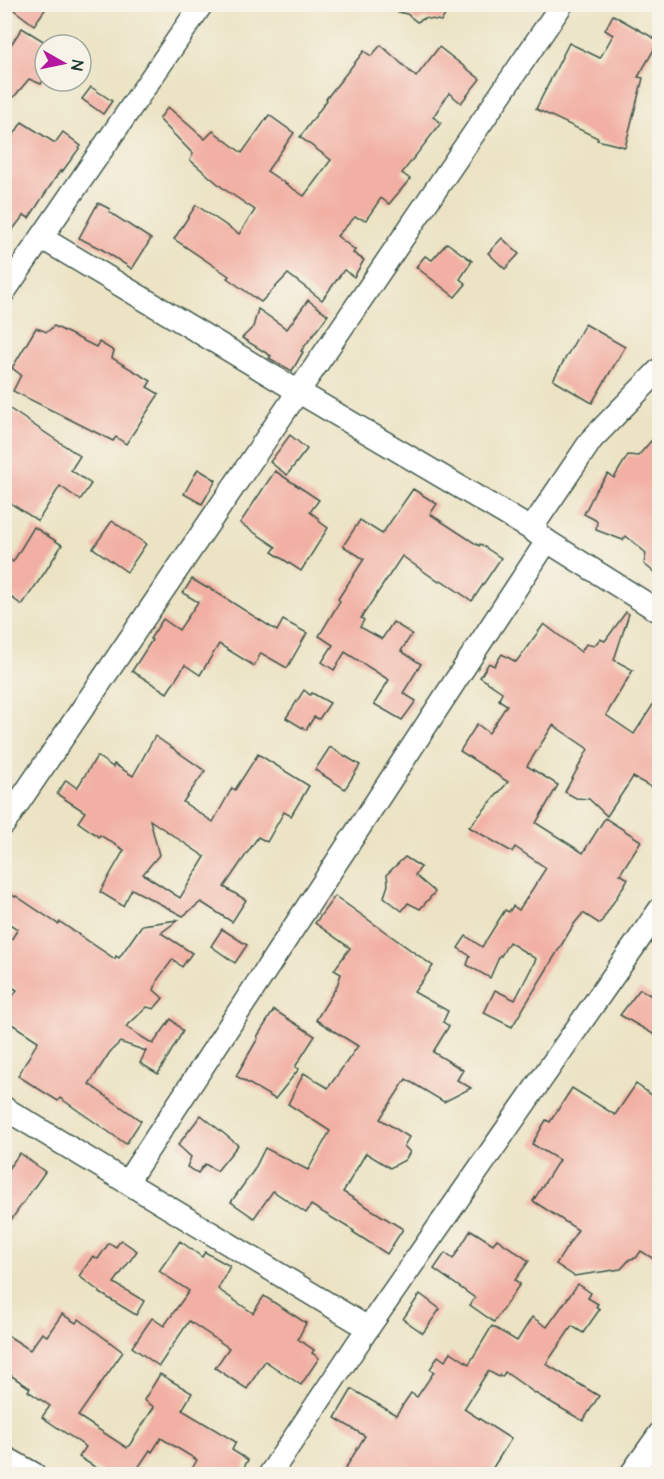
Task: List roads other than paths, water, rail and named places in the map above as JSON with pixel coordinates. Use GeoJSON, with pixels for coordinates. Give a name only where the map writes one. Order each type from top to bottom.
{"type":"FeatureCollection","features":[{"type":"Feature","properties":{"kind":"street"},"geometry":{"type":"LineString","coordinates":[[4,292],[202,4]]}},
{"type":"Feature","properties":{"kind":"street"},"geometry":{"type":"LineString","coordinates":[[4,824],[562,4]]}},
{"type":"Feature","properties":{"kind":"street"},"geometry":{"type":"LineString","coordinates":[[42,238],[539,535],[660,612]]}},
{"type":"Feature","properties":{"kind":"street"},"geometry":{"type":"LineString","coordinates":[[127,1182],[539,535],[592,439],[660,369]]}},
{"type":"Feature","properties":{"kind":"street"},"geometry":{"type":"LineString","coordinates":[[270,1474],[368,1328],[660,909]]}},
{"type":"Feature","properties":{"kind":"street"},"geometry":{"type":"LineString","coordinates":[[4,1108],[368,1328]]}},
{"type":"Feature","properties":{"kind":"street"},"geometry":{"type":"LineString","coordinates":[[631,1474],[660,1433]]}},
{"type":"Feature","properties":{"kind":"street"},"geometry":{"type":"LineString","coordinates":[[4,1457],[34,1474]]}}]}
